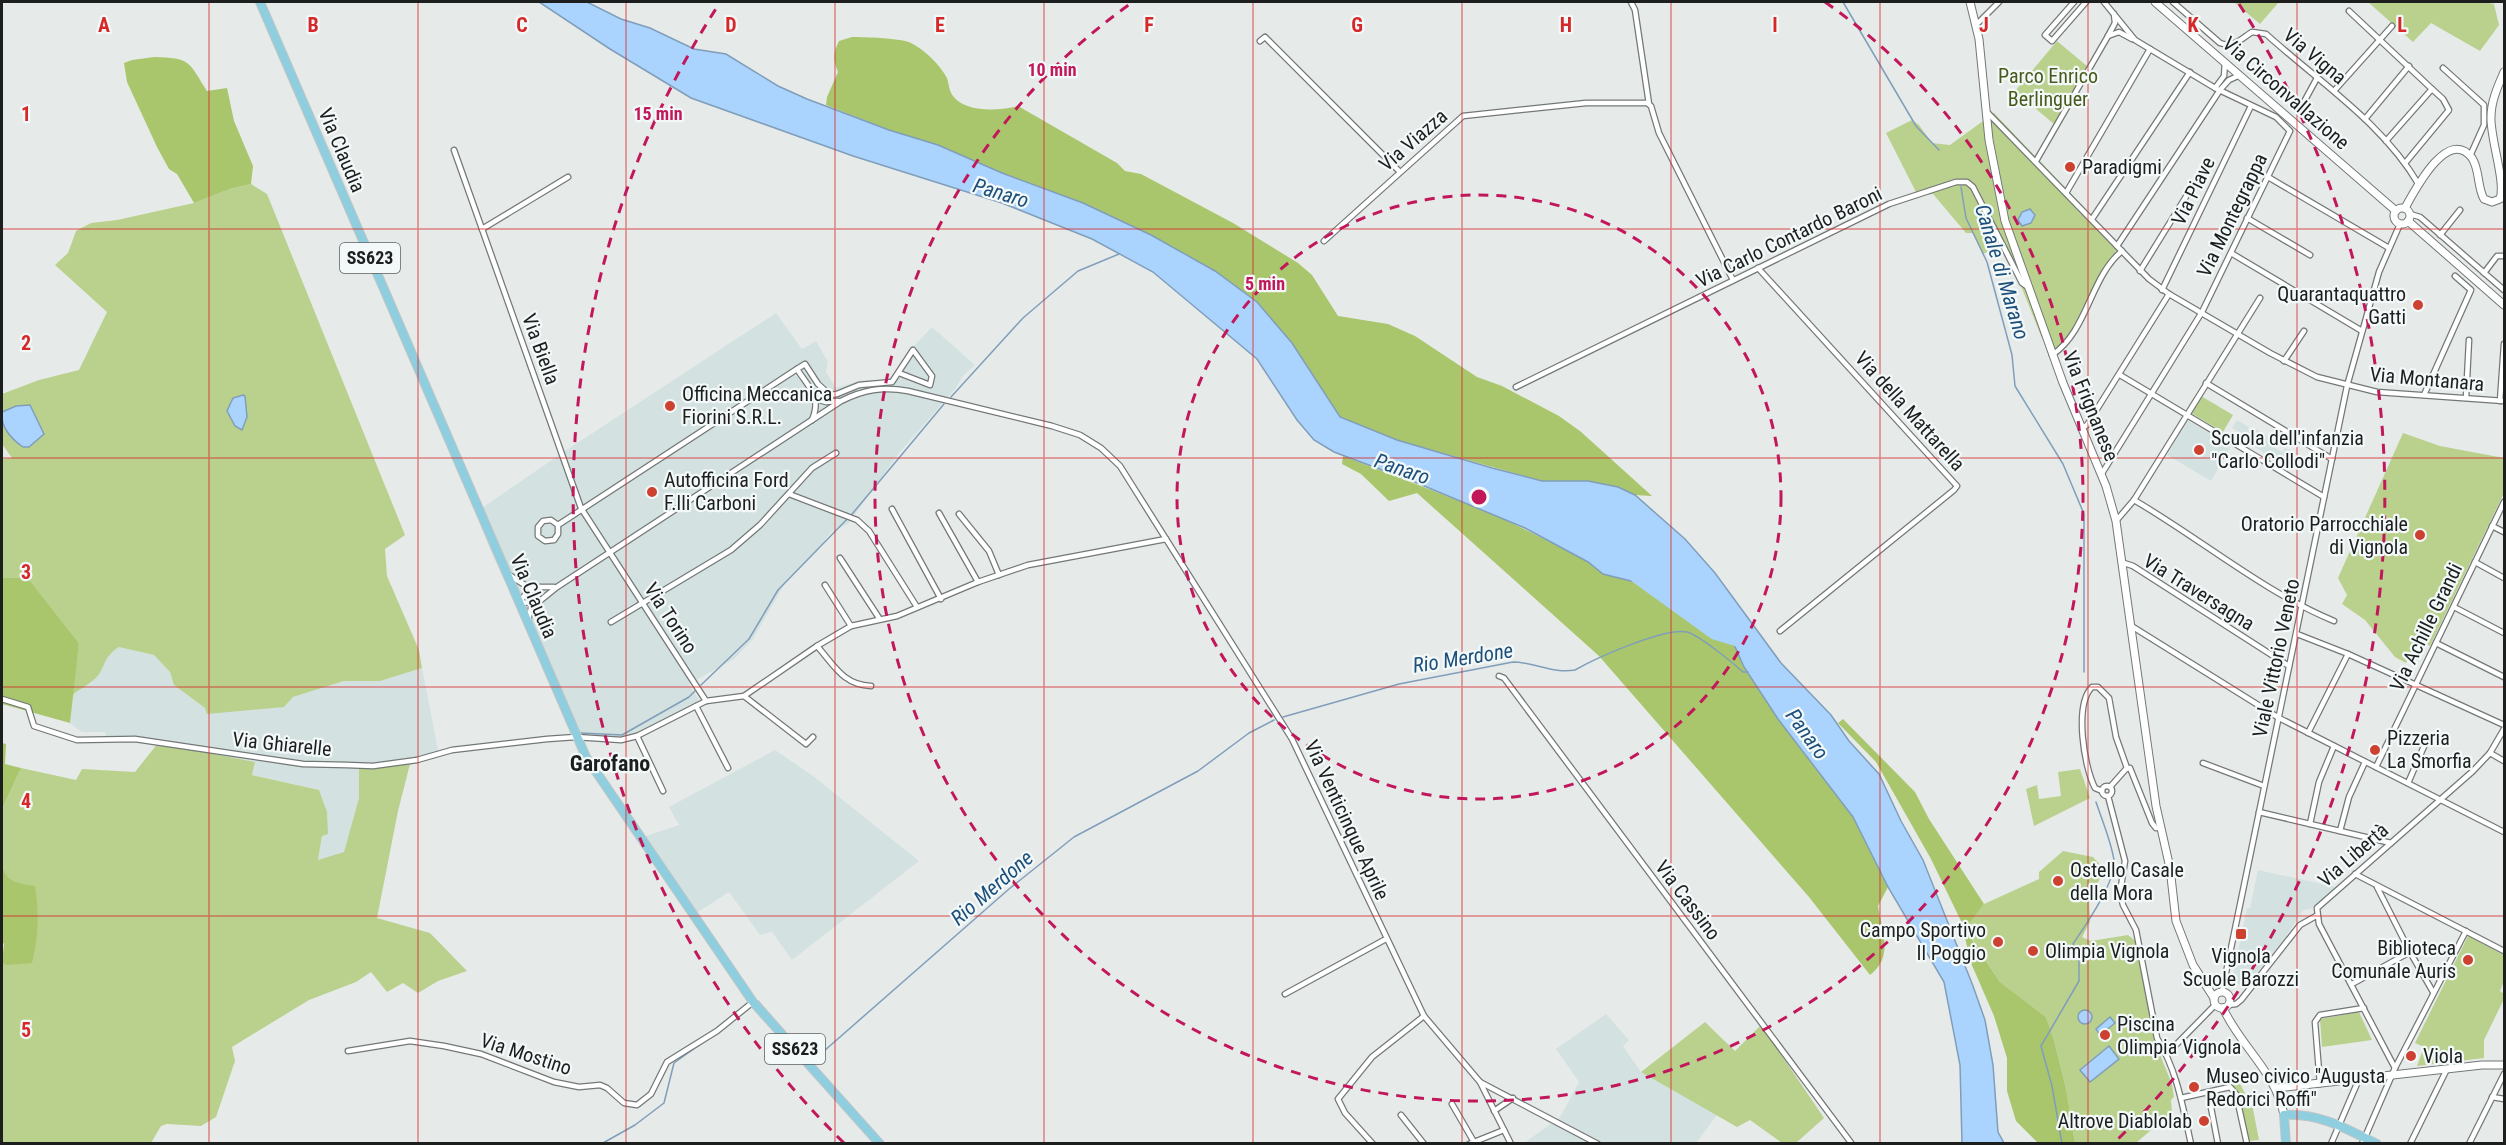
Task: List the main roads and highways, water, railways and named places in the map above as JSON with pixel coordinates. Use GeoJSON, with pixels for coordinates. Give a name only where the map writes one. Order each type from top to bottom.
{"type":"FeatureCollection","features":[{"type":"Feature","properties":{"kind":"main road","name":"Via Claudia"},"geometry":{"type":"LineString","coordinates":[[260,2],[585,757],[753,1002],[879,1143]]}},
{"type":"Feature","properties":{"kind":"main road","name":"Via Frignanese"},"geometry":{"type":"LineString","coordinates":[[1970,2],[1976,25],[1992,159],[2011,240],[2052,355],[2101,474],[2116,522],[2124,563],[2160,828],[2168,859],[2175,914],[2183,942],[2197,973],[2220,1004]]}},
{"type":"Feature","properties":{"kind":"main road","name":"Via Circonvallazione"},"geometry":{"type":"LineString","coordinates":[[2155,2],[2396,211]]}},
{"type":"Feature","properties":{"kind":"main road"},"geometry":{"type":"LineString","coordinates":[[2505,72],[2495,94],[2491,117],[2503,187],[2502,196],[2496,201],[2487,201],[2482,196],[2475,164],[2470,156],[2459,149],[2445,151],[2419,185],[2408,214],[2400,224],[2394,218],[2396,211],[2408,214],[2505,305]]}},
{"type":"Feature","properties":{"kind":"main road"},"geometry":{"type":"LineString","coordinates":[[2220,1004],[2229,997],[2222,992],[2217,994],[2220,1004],[2277,1088],[2288,1143]]}},
{"type":"Feature","properties":{"kind":"main road"},"geometry":{"type":"LineString","coordinates":[[2277,1088],[2359,1079],[2394,1072],[2504,1064],[2505,1072]]}},
{"type":"Feature","properties":{"kind":"main road"},"geometry":{"type":"LineString","coordinates":[[2284,1115],[2314,1116],[2363,1140],[2377,1143]]}},
{"type":"Feature","properties":{"kind":"water"},"geometry":{"type":"Polygon","coordinates":[[[539,2],[587,2],[621,19],[650,28],[694,49],[726,54],[778,86],[807,99],[889,130],[938,145],[1002,173],[1083,203],[1151,235],[1215,271],[1257,302],[1292,343],[1340,417],[1397,440],[1492,468],[1542,481],[1588,481],[1618,487],[1635,495],[1685,539],[1715,573],[1781,663],[1831,715],[1849,741],[1879,774],[1901,821],[1923,860],[1985,1020],[1993,1065],[1998,1132],[2004,1143],[1962,1143],[1960,1065],[1944,982],[1888,887],[1853,817],[1778,719],[1744,667],[1732,640],[1714,635],[1651,586],[1603,574],[1588,562],[1525,528],[1417,483],[1334,452],[1314,440],[1297,420],[1257,359],[1153,272],[1092,239],[1002,203],[853,156],[691,98],[610,49],[539,2]]]}},
{"type":"Feature","properties":{"kind":"water"},"geometry":{"type":"Polygon","coordinates":[[[2030,209],[2035,215],[2031,223],[2022,226],[2018,220],[2022,212],[2030,209]]]}},
{"type":"Feature","properties":{"kind":"water"},"geometry":{"type":"Polygon","coordinates":[[[243,395],[247,417],[242,430],[235,426],[227,411],[233,398],[243,395]]]}},
{"type":"Feature","properties":{"kind":"water"},"geometry":{"type":"Polygon","coordinates":[[[30,405],[44,434],[29,447],[23,447],[7,432],[2,412],[16,406],[30,405]]]}},
{"type":"Feature","properties":{"kind":"water"},"geometry":{"type":"Polygon","coordinates":[[[2085,1010],[2090,1012],[2092,1017],[2090,1022],[2085,1024],[2080,1022],[2078,1017],[2080,1012],[2085,1010]]]}},
{"type":"Feature","properties":{"kind":"water"},"geometry":{"type":"Polygon","coordinates":[[[2110,1017],[2115,1023],[2100,1035],[2096,1029],[2110,1017]]]}},
{"type":"Feature","properties":{"kind":"water"},"geometry":{"type":"Polygon","coordinates":[[[2109,1046],[2119,1059],[2090,1082],[2080,1070],[2109,1046]]]}},
{"type":"Feature","properties":{"kind":"waterway","name":"Canale di Marano"},"geometry":{"type":"LineString","coordinates":[[1843,2],[1916,126],[1939,150]]}},
{"type":"Feature","properties":{"kind":"waterway","name":"Canale di Marano"},"geometry":{"type":"LineString","coordinates":[[1961,187],[1966,218],[1987,262],[2012,355],[2015,386],[2063,464],[2084,514],[2084,672]]}},
{"type":"Feature","properties":{"kind":"waterway"},"geometry":{"type":"LineString","coordinates":[[951,397],[1023,318],[1078,271],[1119,254]]}},
{"type":"Feature","properties":{"kind":"waterway"},"geometry":{"type":"LineString","coordinates":[[701,685],[749,639],[778,590],[853,513],[944,404]]}},
{"type":"Feature","properties":{"kind":"waterway","name":"Panaro"},"geometry":{"type":"LineString","coordinates":[[1635,578],[1714,635],[1740,643]]}},
{"type":"Feature","properties":{"kind":"waterway","name":"Rio Merdone"},"geometry":{"type":"LineString","coordinates":[[1283,717],[1399,684],[1513,662],[1559,670],[1575,670],[1598,658],[1647,639],[1677,632],[1692,634],[1743,672],[1748,672]]}},
{"type":"Feature","properties":{"kind":"waterway"},"geometry":{"type":"LineString","coordinates":[[581,733],[622,735],[689,697],[695,691]]}},
{"type":"Feature","properties":{"kind":"waterway","name":"Rio Merdone"},"geometry":{"type":"LineString","coordinates":[[758,1001],[808,1058],[816,1058],[1009,889],[1074,837],[1198,771],[1249,733],[1274,720]]}},
{"type":"Feature","properties":{"kind":"waterway","name":"Canale di Marano"},"geometry":{"type":"LineString","coordinates":[[2062,1144],[2052,1086],[2041,1046],[2079,981],[2079,954],[2073,944],[2099,904],[2113,869],[2111,845],[2096,802]]}},
{"type":"Feature","properties":{"kind":"waterway","name":"Rio Merdone"},"geometry":{"type":"LineString","coordinates":[[603,1143],[635,1125],[664,1103],[674,1063],[702,1043]]}},
{"type":"Feature","properties":{"kind":"place","name":"Paradigmi"},"geometry":{"type":"Point","coordinates":[2070,167]}},
{"type":"Feature","properties":{"kind":"place","name":"Quarantaquattro Gatti"},"geometry":{"type":"Point","coordinates":[2418,305]}},
{"type":"Feature","properties":{"kind":"place","name":"Officina Meccanica Fiorini S.R.L."},"geometry":{"type":"Point","coordinates":[670,406]}},
{"type":"Feature","properties":{"kind":"place","name":"Scuola dell'infanzia \"Carlo Collodi\""},"geometry":{"type":"Point","coordinates":[2199,450]}},
{"type":"Feature","properties":{"kind":"place","name":"Autofficina Ford F.lli Carboni"},"geometry":{"type":"Point","coordinates":[652,492]}},
{"type":"Feature","properties":{"kind":"place","name":"Oratorio Parrocchiale di Vignola"},"geometry":{"type":"Point","coordinates":[2420,535]}},
{"type":"Feature","properties":{"kind":"place","name":"Pizzeria La Smorfia"},"geometry":{"type":"Point","coordinates":[2375,750]}},
{"type":"Feature","properties":{"kind":"place","name":"Ostello Casale della Mora"},"geometry":{"type":"Point","coordinates":[2058,881]}},
{"type":"Feature","properties":{"kind":"place","name":"Vignola Scuole Barozzi"},"geometry":{"type":"Point","coordinates":[2241,934]}},
{"type":"Feature","properties":{"kind":"place","name":"Campo Sportivo Il Poggio"},"geometry":{"type":"Point","coordinates":[1998,942]}},
{"type":"Feature","properties":{"kind":"place","name":"Olimpia Vignola"},"geometry":{"type":"Point","coordinates":[2033,951]}},
{"type":"Feature","properties":{"kind":"place","name":"Biblioteca Comunale Auris"},"geometry":{"type":"Point","coordinates":[2468,960]}},
{"type":"Feature","properties":{"kind":"place","name":"Piscina Olimpia Vignola"},"geometry":{"type":"Point","coordinates":[2105,1035]}},
{"type":"Feature","properties":{"kind":"place","name":"Viola"},"geometry":{"type":"Point","coordinates":[2411,1056]}},
{"type":"Feature","properties":{"kind":"place","name":"Museo civico \"Augusta Redorici Roffi\""},"geometry":{"type":"Point","coordinates":[2194,1087]}},
{"type":"Feature","properties":{"kind":"place","name":"Altrove Diablolab"},"geometry":{"type":"Point","coordinates":[2204,1121]}},
{"type":"Feature","properties":{"kind":"district","name":"Garofano"},"geometry":{"type":"Point","coordinates":[610,763]}},
{"type":"Feature","properties":{"kind":"park label","name":"Parco Enrico Berlinguer"},"geometry":{"type":"Point","coordinates":[2048,88]}}]}
